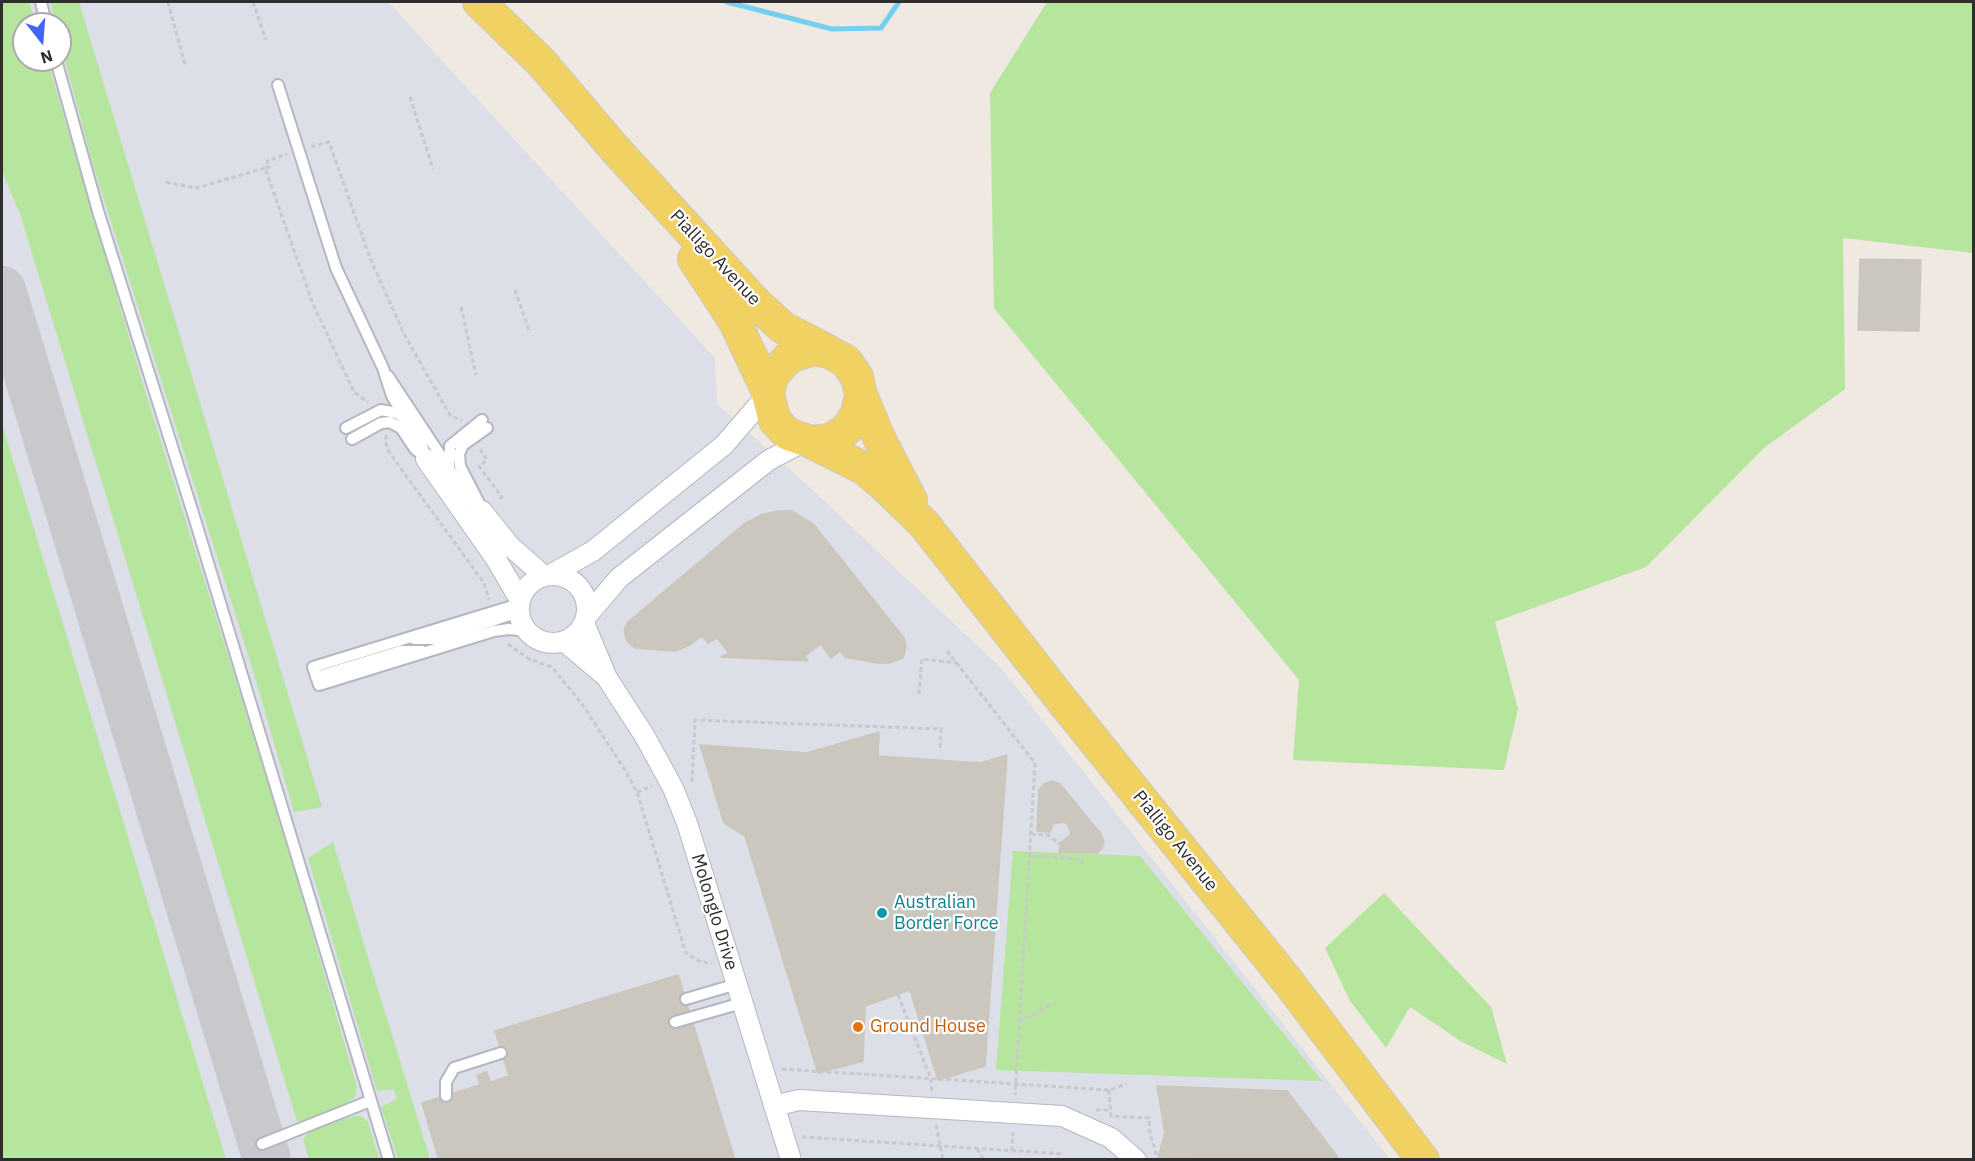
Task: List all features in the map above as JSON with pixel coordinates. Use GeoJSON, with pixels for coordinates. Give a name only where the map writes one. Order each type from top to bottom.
{"type":"FeatureCollection","features":[{"type":"Feature","properties":{"kind":"main road","name":"Pialligo Avenue"},"geometry":{"type":"LineString","coordinates":[[478,2],[541,62],[615,148],[761,308],[782,327],[829,352]]}},
{"type":"Feature","properties":{"kind":"main road","name":"Pialligo Avenue"},"geometry":{"type":"LineString","coordinates":[[615,148],[686,246],[731,315],[768,393]]}},
{"type":"Feature","properties":{"kind":"main road"},"geometry":{"type":"LineString","coordinates":[[813,349],[829,352],[852,369],[861,395],[857,414],[846,430],[830,440],[808,442],[781,428],[771,412],[768,393],[777,368],[789,357],[813,349]]}},
{"type":"Feature","properties":{"kind":"main road","name":"Pialligo Avenue"},"geometry":{"type":"LineString","coordinates":[[861,395],[880,440],[924,524]]}},
{"type":"Feature","properties":{"kind":"main road","name":"Pialligo Avenue"},"geometry":{"type":"LineString","coordinates":[[808,442],[872,475],[924,524],[1060,699],[1297,992],[1423,1160]]}},
{"type":"Feature","properties":{"kind":"street"},"geometry":{"type":"LineString","coordinates":[[520,605],[531,583],[593,550],[724,445],[768,393]]}},
{"type":"Feature","properties":{"kind":"street"},"geometry":{"type":"LineString","coordinates":[[475,516],[520,605],[528,631],[544,641],[564,641],[579,630],[619,578],[769,460],[808,442]]}},
{"type":"Feature","properties":{"kind":"street"},"geometry":{"type":"LineString","coordinates":[[426,459],[475,516],[510,546],[547,576],[571,579],[579,586],[587,606],[585,620]]}},
{"type":"Feature","properties":{"kind":"street","name":"Molonglo Drive"},"geometry":{"type":"LineString","coordinates":[[585,620],[607,678],[641,728],[673,788],[687,823],[790,1160]]}},
{"type":"Feature","properties":{"kind":"street","name":"Molonglo Drive"},"geometry":{"type":"LineString","coordinates":[[564,641],[607,678]]}},
{"type":"Feature","properties":{"kind":"street"},"geometry":{"type":"LineString","coordinates":[[774,1106],[799,1100],[1062,1116],[1111,1138],[1136,1160]]}},
{"type":"Feature","properties":{"kind":"lane"},"geometry":{"type":"LineString","coordinates":[[59,72],[98,211],[199,532],[389,1160]]}},
{"type":"Feature","properties":{"kind":"lane"},"geometry":{"type":"LineString","coordinates":[[278,85],[336,268],[383,368],[392,396],[422,445],[426,459]]}},
{"type":"Feature","properties":{"kind":"lane"},"geometry":{"type":"LineString","coordinates":[[383,368],[452,473],[475,516]]}},
{"type":"Feature","properties":{"kind":"lane"},"geometry":{"type":"LineString","coordinates":[[346,428],[381,410],[397,413],[408,421]]}},
{"type":"Feature","properties":{"kind":"lane"},"geometry":{"type":"LineString","coordinates":[[352,439],[381,423],[390,422],[401,428],[415,449],[426,459]]}},
{"type":"Feature","properties":{"kind":"lane"},"geometry":{"type":"LineString","coordinates":[[452,473],[448,460],[449,448],[484,424]]}},
{"type":"Feature","properties":{"kind":"lane"},"geometry":{"type":"LineString","coordinates":[[470,434],[461,448],[459,464],[475,516]]}},
{"type":"Feature","properties":{"kind":"lane"},"geometry":{"type":"LineString","coordinates":[[520,605],[436,639],[408,639],[316,676],[432,651],[500,630],[528,631]]}},
{"type":"Feature","properties":{"kind":"lane"},"geometry":{"type":"LineString","coordinates":[[686,999],[740,993]]}},
{"type":"Feature","properties":{"kind":"lane"},"geometry":{"type":"LineString","coordinates":[[675,1022],[740,993]]}},
{"type":"Feature","properties":{"kind":"lane"},"geometry":{"type":"LineString","coordinates":[[446,1096],[446,1082],[454,1068],[501,1053]]}},
{"type":"Feature","properties":{"kind":"lane"},"geometry":{"type":"LineString","coordinates":[[262,1144],[370,1101]]}},
{"type":"Feature","properties":{"kind":"path"},"geometry":{"type":"LineString","coordinates":[[168,2],[185,65]]}},
{"type":"Feature","properties":{"kind":"path"},"geometry":{"type":"LineString","coordinates":[[253,2],[266,40]]}},
{"type":"Feature","properties":{"kind":"path"},"geometry":{"type":"LineString","coordinates":[[410,97],[433,169]]}},
{"type":"Feature","properties":{"kind":"path"},"geometry":{"type":"LineString","coordinates":[[265,168],[269,166],[267,161],[329,142],[370,258],[404,334],[450,415],[460,418],[487,460],[478,466],[502,497],[449,536]]}},
{"type":"Feature","properties":{"kind":"path"},"geometry":{"type":"LineString","coordinates":[[515,290],[530,333]]}},
{"type":"Feature","properties":{"kind":"path"},"geometry":{"type":"LineString","coordinates":[[461,307],[476,375]]}},
{"type":"Feature","properties":{"kind":"path"},"geometry":{"type":"LineString","coordinates":[[947,651],[1035,763],[1012,1151]]}},
{"type":"Feature","properties":{"kind":"path"},"geometry":{"type":"LineString","coordinates":[[919,694],[922,659],[957,663]]}},
{"type":"Feature","properties":{"kind":"path"},"geometry":{"type":"LineString","coordinates":[[692,790],[694,720],[941,729],[940,751]]}},
{"type":"Feature","properties":{"kind":"path"},"geometry":{"type":"LineString","coordinates":[[1031,834],[1048,835],[1059,844]]}},
{"type":"Feature","properties":{"kind":"path"},"geometry":{"type":"LineString","coordinates":[[1030,856],[1082,859],[1082,867]]}},
{"type":"Feature","properties":{"kind":"path"},"geometry":{"type":"LineString","coordinates":[[898,995],[931,1079]]}},
{"type":"Feature","properties":{"kind":"path"},"geometry":{"type":"LineString","coordinates":[[1020,1022],[1054,1003]]}},
{"type":"Feature","properties":{"kind":"path"},"geometry":{"type":"LineString","coordinates":[[777,1069],[1109,1090],[1126,1084]]}},
{"type":"Feature","properties":{"kind":"path"},"geometry":{"type":"LineString","coordinates":[[1109,1090],[1111,1116],[1149,1118],[1150,1134],[1158,1160]]}},
{"type":"Feature","properties":{"kind":"path"},"geometry":{"type":"LineString","coordinates":[[798,1137],[1064,1154]]}},
{"type":"Feature","properties":{"kind":"path"},"geometry":{"type":"LineString","coordinates":[[938,1146],[943,1160]]}},
{"type":"Feature","properties":{"kind":"path"},"geometry":{"type":"LineString","coordinates":[[977,1149],[984,1160]]}},
{"type":"Feature","properties":{"kind":"shaded area"},"geometry":{"type":"Polygon","coordinates":[[[2,2],[386,2],[390,4],[715,358],[717,404],[817,494],[1001,668],[1390,1159],[2,1160],[2,2]]]}},
{"type":"Feature","properties":{"kind":"green space"},"geometry":{"type":"Polygon","coordinates":[[[2,2],[29,2],[32,12],[12,12],[12,72],[51,72],[142,381],[278,815],[357,1087],[355,1097],[344,1105],[303,1121],[297,1121],[20,214],[2,171],[2,2]]]}},
{"type":"Feature","properties":{"kind":"green space"},"geometry":{"type":"Polygon","coordinates":[[[50,2],[79,2],[322,807],[294,812],[252,667],[93,165],[68,72],[72,72],[72,12],[53,12],[50,2]]]}},
{"type":"Feature","properties":{"kind":"green space"},"geometry":{"type":"Polygon","coordinates":[[[1047,2],[1973,2],[1973,253],[1843,238],[1845,389],[1764,448],[1646,567],[1495,622],[1518,709],[1504,770],[1293,760],[1299,680],[994,308],[990,93],[1047,2]]]}},
{"type":"Feature","properties":{"kind":"green space"},"geometry":{"type":"Polygon","coordinates":[[[2,424],[226,1159],[2,1159],[2,424]]]}},
{"type":"Feature","properties":{"kind":"green space"},"geometry":{"type":"Polygon","coordinates":[[[333,842],[430,1159],[398,1159],[381,1107],[397,1099],[394,1089],[377,1091],[308,858],[333,842]]]}},
{"type":"Feature","properties":{"kind":"green space"},"geometry":{"type":"Polygon","coordinates":[[[1013,851],[1140,856],[1322,1081],[996,1070],[1013,851]]]}},
{"type":"Feature","properties":{"kind":"green space"},"geometry":{"type":"Polygon","coordinates":[[[1384,893],[1491,1007],[1507,1064],[1462,1042],[1410,1007],[1386,1048],[1350,1001],[1325,948],[1384,893]]]}},
{"type":"Feature","properties":{"kind":"green space"},"geometry":{"type":"Polygon","coordinates":[[[354,1116],[361,1116],[368,1122],[379,1159],[309,1159],[303,1139],[310,1131],[354,1116]]]}},
{"type":"Feature","properties":{"kind":"building"},"geometry":{"type":"Polygon","coordinates":[[[1860,259],[1921,260],[1919,331],[1858,330],[1860,259]]]}},
{"type":"Feature","properties":{"kind":"building"},"geometry":{"type":"Polygon","coordinates":[[[777,511],[792,511],[814,525],[904,638],[906,647],[903,658],[889,663],[877,663],[845,657],[840,651],[831,658],[821,644],[805,656],[808,661],[721,657],[729,653],[717,638],[708,643],[702,636],[690,645],[675,651],[635,648],[627,641],[624,631],[627,623],[744,524],[761,515],[777,511]]]}},
{"type":"Feature","properties":{"kind":"building","name":"Australian Border Force"},"geometry":{"type":"Polygon","coordinates":[[[879,732],[878,756],[980,763],[1007,755],[985,1066],[938,1080],[910,990],[865,1006],[863,1061],[818,1073],[745,836],[724,823],[700,745],[807,753],[879,732]]]}},
{"type":"Feature","properties":{"kind":"building"},"geometry":{"type":"Polygon","coordinates":[[[1052,781],[1060,784],[1101,834],[1104,841],[1097,853],[1059,852],[1060,843],[1071,834],[1068,825],[1064,822],[1053,824],[1050,832],[1037,831],[1039,790],[1044,784],[1052,781]]]}},
{"type":"Feature","properties":{"kind":"building"},"geometry":{"type":"Polygon","coordinates":[[[678,975],[735,1160],[439,1160],[422,1103],[480,1085],[477,1075],[487,1072],[490,1082],[509,1076],[495,1031],[678,975]]]}},
{"type":"Feature","properties":{"kind":"building"},"geometry":{"type":"Polygon","coordinates":[[[1157,1086],[1287,1091],[1340,1160],[1158,1158],[1165,1133],[1157,1086]]]}},
{"type":"Feature","properties":{"kind":"waterway"},"geometry":{"type":"LineString","coordinates":[[727,2],[832,29],[881,28],[899,2]]}},
{"type":"Feature","properties":{"kind":"taxiway"},"geometry":{"type":"LineString","coordinates":[[2,290],[267,1160]]}},
{"type":"Feature","properties":{"kind":"place","name":"Australian Border Force"},"geometry":{"type":"Point","coordinates":[882,913]}},
{"type":"Feature","properties":{"kind":"place","name":"Ground House"},"geometry":{"type":"Point","coordinates":[858,1027]}}]}
